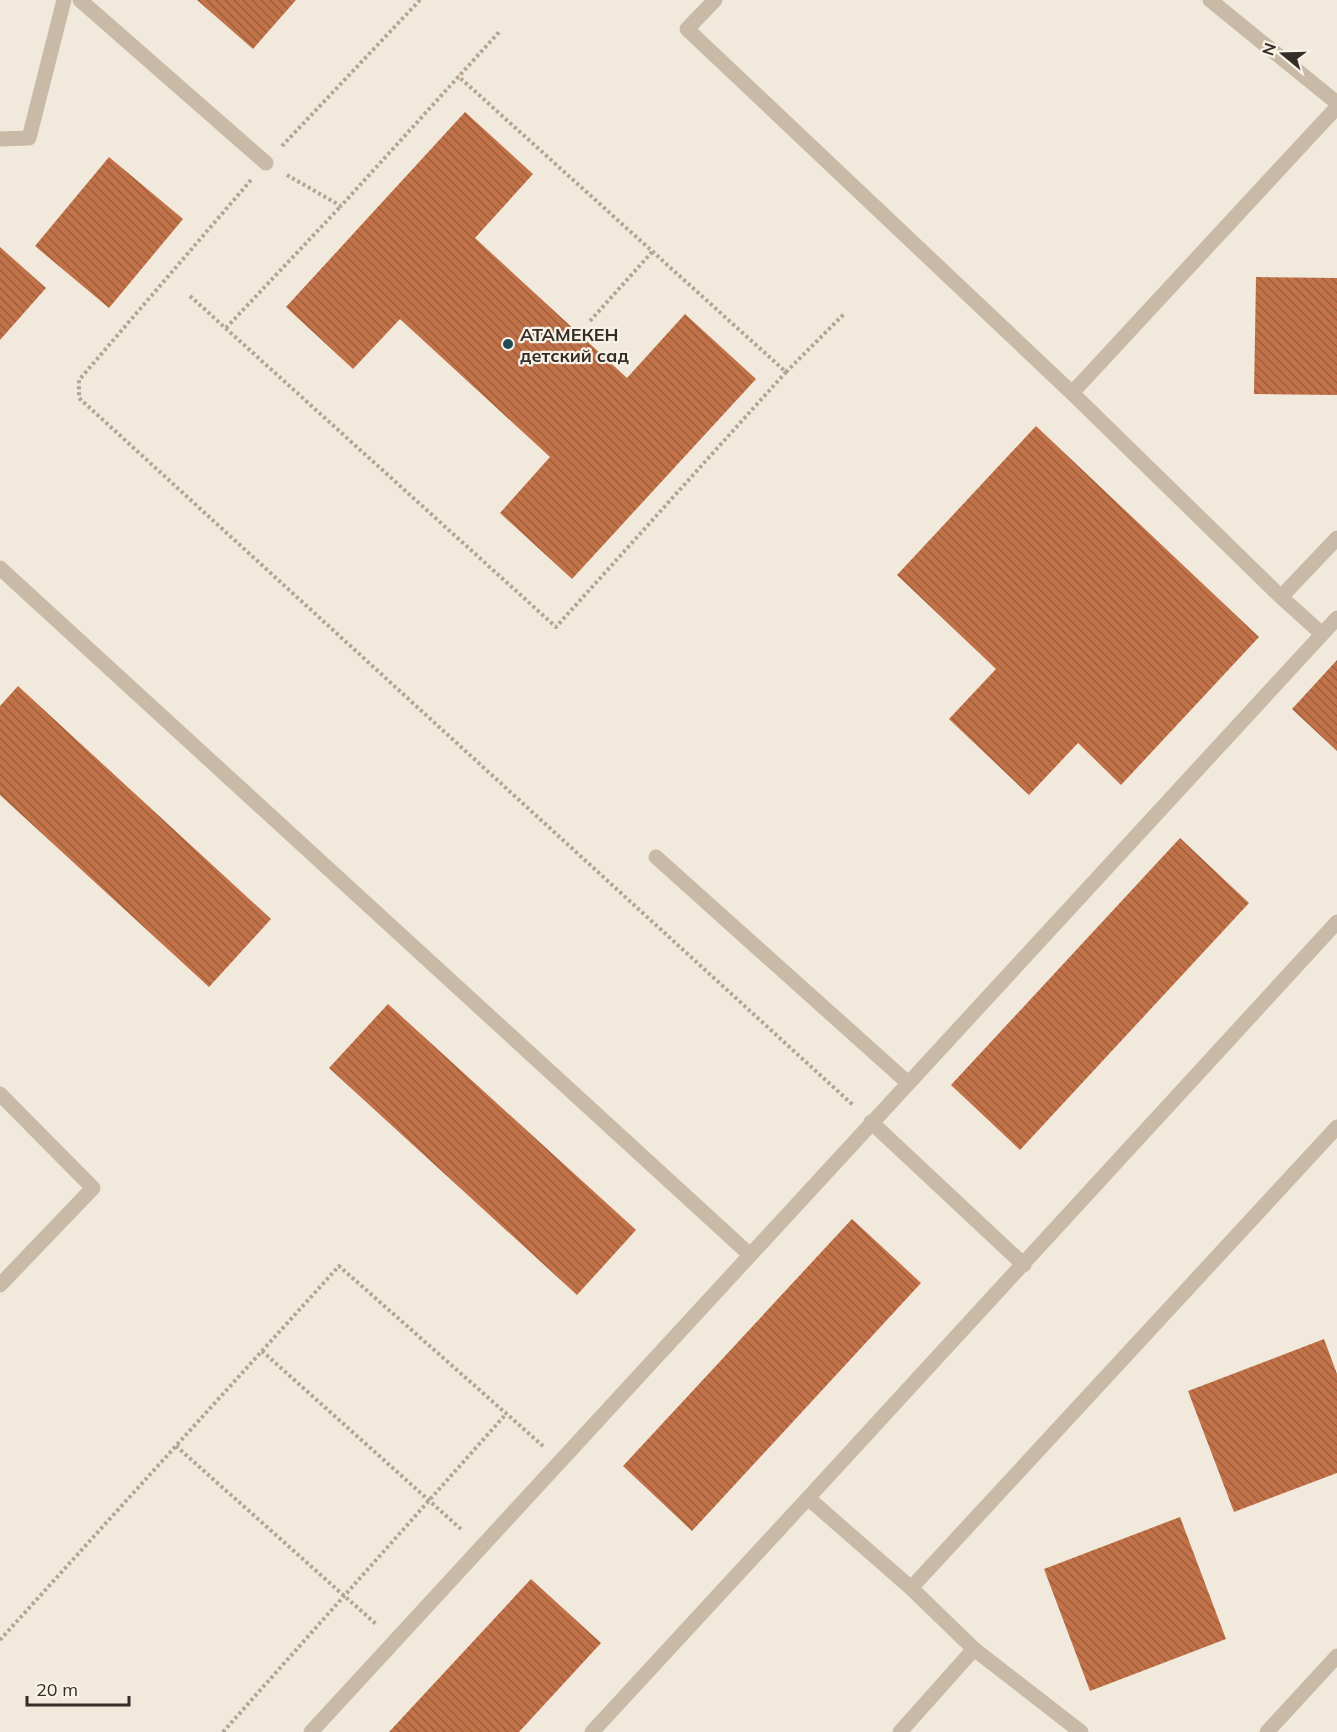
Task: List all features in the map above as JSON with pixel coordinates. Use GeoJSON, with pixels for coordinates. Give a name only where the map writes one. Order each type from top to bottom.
{"type":"FeatureCollection","features":[{"type":"Feature","properties":{"kind":"street"},"geometry":{"type":"LineString","coordinates":[[0,139],[29,138],[64,0]]}},
{"type":"Feature","properties":{"kind":"street"},"geometry":{"type":"LineString","coordinates":[[80,0],[266,163]]}},
{"type":"Feature","properties":{"kind":"street"},"geometry":{"type":"LineString","coordinates":[[715,0],[687,28],[1322,634]]}},
{"type":"Feature","properties":{"kind":"street"},"geometry":{"type":"LineString","coordinates":[[1072,393],[1337,105],[1210,0]]}},
{"type":"Feature","properties":{"kind":"street"},"geometry":{"type":"LineString","coordinates":[[1281,597],[1337,538]]}},
{"type":"Feature","properties":{"kind":"street"},"geometry":{"type":"LineString","coordinates":[[3,577],[749,1254]]}},
{"type":"Feature","properties":{"kind":"street"},"geometry":{"type":"LineString","coordinates":[[311,1732],[907,1082],[1337,618]]}},
{"type":"Feature","properties":{"kind":"street"},"geometry":{"type":"LineString","coordinates":[[656,857],[907,1082]]}},
{"type":"Feature","properties":{"kind":"street"},"geometry":{"type":"LineString","coordinates":[[592,1732],[1024,1265],[1337,922]]}},
{"type":"Feature","properties":{"kind":"street"},"geometry":{"type":"LineString","coordinates":[[0,1094],[93,1188],[0,1285]]}},
{"type":"Feature","properties":{"kind":"street"},"geometry":{"type":"LineString","coordinates":[[871,1122],[1024,1265]]}},
{"type":"Feature","properties":{"kind":"street"},"geometry":{"type":"LineString","coordinates":[[911,1588],[1337,1127]]}},
{"type":"Feature","properties":{"kind":"street"},"geometry":{"type":"LineString","coordinates":[[808,1498],[911,1588],[974,1649],[1081,1732]]}},
{"type":"Feature","properties":{"kind":"street"},"geometry":{"type":"LineString","coordinates":[[900,1732],[974,1649]]}},
{"type":"Feature","properties":{"kind":"street"},"geometry":{"type":"LineString","coordinates":[[1267,1732],[1337,1656]]}},
{"type":"Feature","properties":{"kind":"path"},"geometry":{"type":"LineString","coordinates":[[420,0],[266,163],[79,380],[79,398],[871,1122]]}},
{"type":"Feature","properties":{"kind":"path"},"geometry":{"type":"LineString","coordinates":[[226,328],[500,31]]}},
{"type":"Feature","properties":{"kind":"path"},"geometry":{"type":"LineString","coordinates":[[459,76],[786,372]]}},
{"type":"Feature","properties":{"kind":"path"},"geometry":{"type":"LineString","coordinates":[[266,163],[341,206]]}},
{"type":"Feature","properties":{"kind":"path"},"geometry":{"type":"LineString","coordinates":[[590,321],[652,252]]}},
{"type":"Feature","properties":{"kind":"path"},"geometry":{"type":"LineString","coordinates":[[190,296],[556,627],[786,372],[845,313]]}},
{"type":"Feature","properties":{"kind":"path"},"geometry":{"type":"LineString","coordinates":[[0,1640],[339,1266],[560,1460]]}},
{"type":"Feature","properties":{"kind":"path"},"geometry":{"type":"LineString","coordinates":[[262,1351],[430,1499],[480,1547]]}},
{"type":"Feature","properties":{"kind":"path"},"geometry":{"type":"LineString","coordinates":[[223,1732],[506,1413]]}},
{"type":"Feature","properties":{"kind":"path"},"geometry":{"type":"LineString","coordinates":[[176,1446],[395,1641]]}},
{"type":"Feature","properties":{"kind":"building"},"geometry":{"type":"Polygon","coordinates":[[[197,0],[296,0],[253,49],[197,0]]]}},
{"type":"Feature","properties":{"kind":"building","name":"АТАМЕКЕН детский сад"},"geometry":{"type":"Polygon","coordinates":[[[465,112],[533,174],[475,238],[627,378],[685,314],[756,379],[572,579],[500,513],[550,457],[400,319],[353,369],[286,307],[465,112]]]}},
{"type":"Feature","properties":{"kind":"building"},"geometry":{"type":"Polygon","coordinates":[[[109,157],[183,219],[109,308],[35,246],[109,157]]]}},
{"type":"Feature","properties":{"kind":"building"},"geometry":{"type":"Polygon","coordinates":[[[0,247],[46,288],[0,340],[0,247]]]}},
{"type":"Feature","properties":{"kind":"building"},"geometry":{"type":"Polygon","coordinates":[[[1256,277],[1337,278],[1337,395],[1254,394],[1256,277]]]}},
{"type":"Feature","properties":{"kind":"building"},"geometry":{"type":"Polygon","coordinates":[[[1036,426],[1259,637],[1121,785],[1078,743],[1029,795],[949,719],[996,669],[897,575],[1036,426]]]}},
{"type":"Feature","properties":{"kind":"building"},"geometry":{"type":"Polygon","coordinates":[[[1337,660],[1337,751],[1292,709],[1337,660]]]}},
{"type":"Feature","properties":{"kind":"building"},"geometry":{"type":"Polygon","coordinates":[[[18,686],[271,919],[209,987],[0,795],[0,706],[18,686]]]}},
{"type":"Feature","properties":{"kind":"building"},"geometry":{"type":"Polygon","coordinates":[[[1180,838],[1249,903],[1020,1150],[951,1085],[1180,838]]]}},
{"type":"Feature","properties":{"kind":"building"},"geometry":{"type":"Polygon","coordinates":[[[388,1004],[636,1230],[577,1295],[329,1068],[388,1004]]]}},
{"type":"Feature","properties":{"kind":"building"},"geometry":{"type":"Polygon","coordinates":[[[852,1219],[921,1283],[692,1531],[623,1466],[852,1219]]]}},
{"type":"Feature","properties":{"kind":"building"},"geometry":{"type":"Polygon","coordinates":[[[1324,1339],[1337,1374],[1337,1473],[1234,1512],[1188,1391],[1324,1339]]]}},
{"type":"Feature","properties":{"kind":"building"},"geometry":{"type":"Polygon","coordinates":[[[1180,1517],[1226,1639],[1090,1691],[1044,1569],[1180,1517]]]}},
{"type":"Feature","properties":{"kind":"building"},"geometry":{"type":"Polygon","coordinates":[[[531,1579],[601,1643],[519,1732],[389,1732],[531,1579]]]}},
{"type":"Feature","properties":{"kind":"place","name":"АТАМЕКЕН детский сад"},"geometry":{"type":"Point","coordinates":[508,344]}}]}
